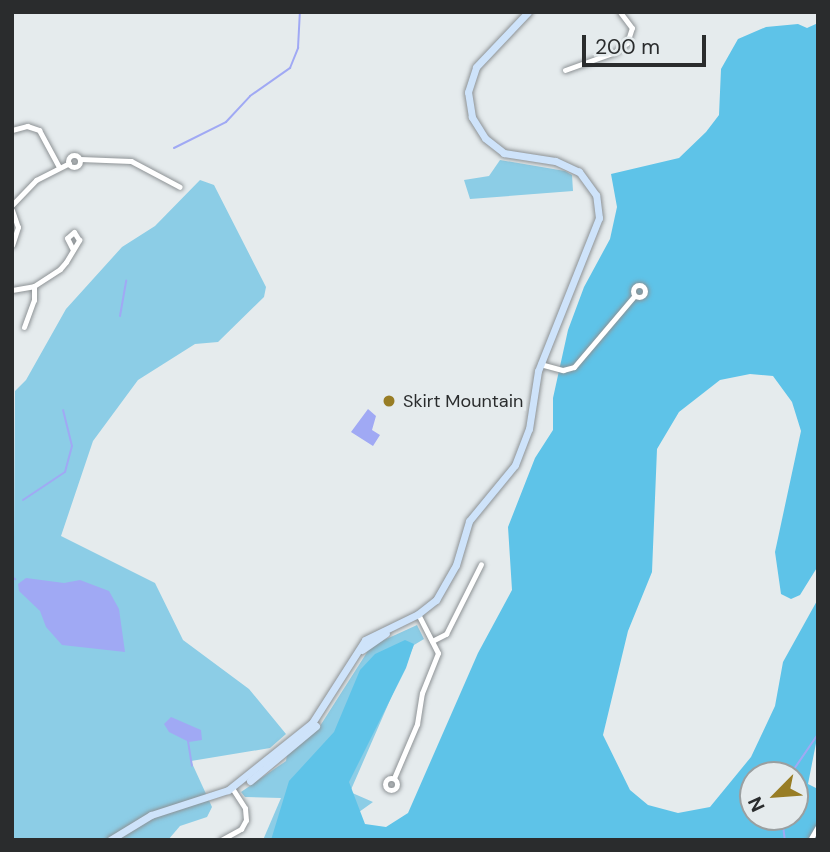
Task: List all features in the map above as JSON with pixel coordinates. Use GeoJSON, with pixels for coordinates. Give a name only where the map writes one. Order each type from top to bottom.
{"type":"FeatureCollection","features":[{"type":"Feature","properties":{"kind":"street"},"geometry":{"type":"LineString","coordinates":[[116,840],[152,819],[208,805],[233,790],[316,726],[368,643],[440,603],[451,583],[473,515],[503,483],[524,446],[540,364],[597,231],[599,210],[593,189],[579,172],[555,161],[504,153],[485,138],[472,117],[468,92],[476,67],[528,12]]}},
{"type":"Feature","properties":{"kind":"street"},"geometry":{"type":"LineString","coordinates":[[565,71],[615,52],[627,43],[632,28],[620,12]]}},
{"type":"Feature","properties":{"kind":"street"},"geometry":{"type":"LineString","coordinates":[[12,130],[23,126],[39,130],[59,167]]}},
{"type":"Feature","properties":{"kind":"street"},"geometry":{"type":"LineString","coordinates":[[12,205],[36,180],[69,163],[72,155],[80,159],[101,157],[141,163],[180,187]]}},
{"type":"Feature","properties":{"kind":"street"},"geometry":{"type":"LineString","coordinates":[[12,210],[18,226],[12,245]]}},
{"type":"Feature","properties":{"kind":"street"},"geometry":{"type":"LineString","coordinates":[[12,290],[33,286],[60,269],[73,250]]}},
{"type":"Feature","properties":{"kind":"street"},"geometry":{"type":"LineString","coordinates":[[24,327],[34,300],[33,286]]}},
{"type":"Feature","properties":{"kind":"street"},"geometry":{"type":"LineString","coordinates":[[540,364],[563,370],[574,367],[635,295]]}},
{"type":"Feature","properties":{"kind":"street"},"geometry":{"type":"LineString","coordinates":[[432,641],[446,634],[481,564]]}},
{"type":"Feature","properties":{"kind":"street"},"geometry":{"type":"LineString","coordinates":[[394,778],[417,724],[422,693],[437,656],[419,616]]}},
{"type":"Feature","properties":{"kind":"street"},"geometry":{"type":"LineString","coordinates":[[110,840],[144,818],[233,790]]}},
{"type":"Feature","properties":{"kind":"street"},"geometry":{"type":"LineString","coordinates":[[221,840],[242,829],[246,820],[233,790]]}},
{"type":"Feature","properties":{"kind":"street"},"geometry":{"type":"LineString","coordinates":[[810,840],[818,826]]}},
{"type":"Feature","properties":{"kind":"shaded area"},"geometry":{"type":"Polygon","coordinates":[[[818,23],[818,566],[800,595],[791,599],[781,594],[775,552],[801,431],[792,402],[773,376],[750,374],[720,380],[679,412],[657,449],[652,572],[628,631],[603,735],[630,790],[648,805],[678,813],[710,807],[739,772],[739,831],[809,831],[809,784],[818,789],[818,840],[271,840],[289,781],[334,732],[360,670],[375,654],[405,640],[414,644],[406,668],[349,782],[365,824],[386,827],[408,813],[478,653],[512,590],[508,527],[535,458],[553,430],[553,398],[568,330],[584,287],[610,239],[617,207],[611,174],[679,158],[719,115],[721,69],[738,39],[766,27],[798,24],[807,28],[818,23]]]}},
{"type":"Feature","properties":{"kind":"shaded area"},"geometry":{"type":"Polygon","coordinates":[[[500,160],[565,171],[572,175],[573,191],[470,199],[464,180],[489,176],[500,160]]]}},
{"type":"Feature","properties":{"kind":"shaded area"},"geometry":{"type":"Polygon","coordinates":[[[200,180],[214,185],[266,287],[264,297],[218,342],[195,344],[138,380],[93,441],[61,536],[155,583],[183,640],[249,689],[286,734],[270,748],[191,761],[212,807],[207,817],[180,826],[168,840],[12,840],[15,391],[26,380],[66,309],[122,247],[155,226],[200,180]]]}},
{"type":"Feature","properties":{"kind":"shaded area"},"geometry":{"type":"Polygon","coordinates":[[[368,409],[376,416],[372,430],[380,435],[373,446],[351,432],[368,409]]]}},
{"type":"Feature","properties":{"kind":"shaded area"},"geometry":{"type":"Polygon","coordinates":[[[26,578],[64,583],[80,580],[109,591],[119,609],[125,652],[62,645],[46,627],[40,611],[19,591],[18,584],[26,578]]]}},
{"type":"Feature","properties":{"kind":"shaded area"},"geometry":{"type":"Polygon","coordinates":[[[818,599],[818,733],[809,779],[809,761],[748,761],[775,706],[783,662],[818,599]]]}},
{"type":"Feature","properties":{"kind":"shaded area"},"geometry":{"type":"Polygon","coordinates":[[[417,625],[424,639],[414,645],[350,792],[373,802],[320,840],[263,840],[281,798],[245,797],[241,792],[286,761],[287,755],[320,726],[371,646],[417,625]]]}},
{"type":"Feature","properties":{"kind":"shaded area"},"geometry":{"type":"Polygon","coordinates":[[[171,717],[201,730],[202,740],[189,742],[169,732],[164,724],[171,717]]]}},
{"type":"Feature","properties":{"kind":"waterway"},"geometry":{"type":"LineString","coordinates":[[174,148],[226,122],[250,96],[290,68],[298,48],[300,12]]}},
{"type":"Feature","properties":{"kind":"waterway"},"geometry":{"type":"LineString","coordinates":[[120,316],[126,281]]}},
{"type":"Feature","properties":{"kind":"waterway"},"geometry":{"type":"LineString","coordinates":[[23,500],[65,472],[72,446],[63,410]]}},
{"type":"Feature","properties":{"kind":"waterway"},"geometry":{"type":"LineString","coordinates":[[800,761],[818,734]]}},
{"type":"Feature","properties":{"kind":"waterway"},"geometry":{"type":"LineString","coordinates":[[188,741],[192,766]]}},
{"type":"Feature","properties":{"kind":"waterway"},"geometry":{"type":"LineString","coordinates":[[784,831],[785,840]]}},
{"type":"Feature","properties":{"kind":"place","name":"Skirt Mountain"},"geometry":{"type":"Point","coordinates":[389,401]}}]}
